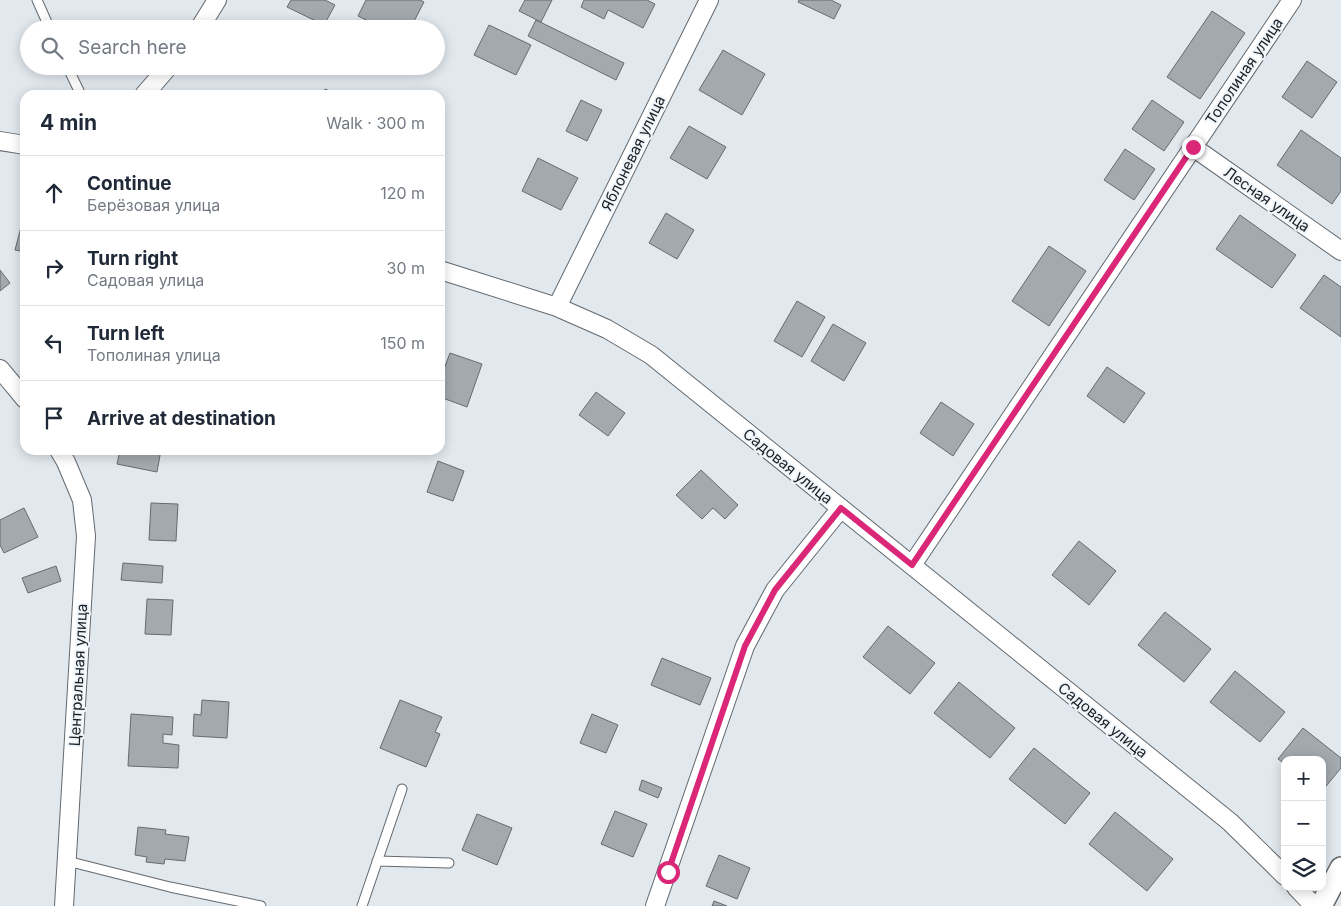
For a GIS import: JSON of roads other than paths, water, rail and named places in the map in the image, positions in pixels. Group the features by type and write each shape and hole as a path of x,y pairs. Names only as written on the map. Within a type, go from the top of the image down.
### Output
{"street":[{"path":"205,20 218,0"},
{"name":"Яблоневая улица","path":"556,307 709,0"},
{"name":"Тополиная улица","path":"912,565 1292,0"},
{"path":"148,90 161,75"},
{"path":"0,141 20,144"},
{"name":"Лесная улица","path":"1193,147 1341,251"},
{"name":"Садовая улица","path":"445,272 556,307 607,329 651,355 1230,822 1281,872"},
{"path":"0,369 20,393"},
{"name":"Центральная улица","path":"62,455 82,500 86,536 64,906"},
{"path":"655,906 745,646 775,590 841,508"},
{"path":"1321,906 1341,868"},
{"path":"1300,891 1314,906"}],"lane":[{"path":"37,0 46,20"},
{"path":"71,75 78,90"},
{"path":"362,906 402,789"},
{"path":"67,861 170,887 261,906"},
{"path":"377,861 449,863"}]}
